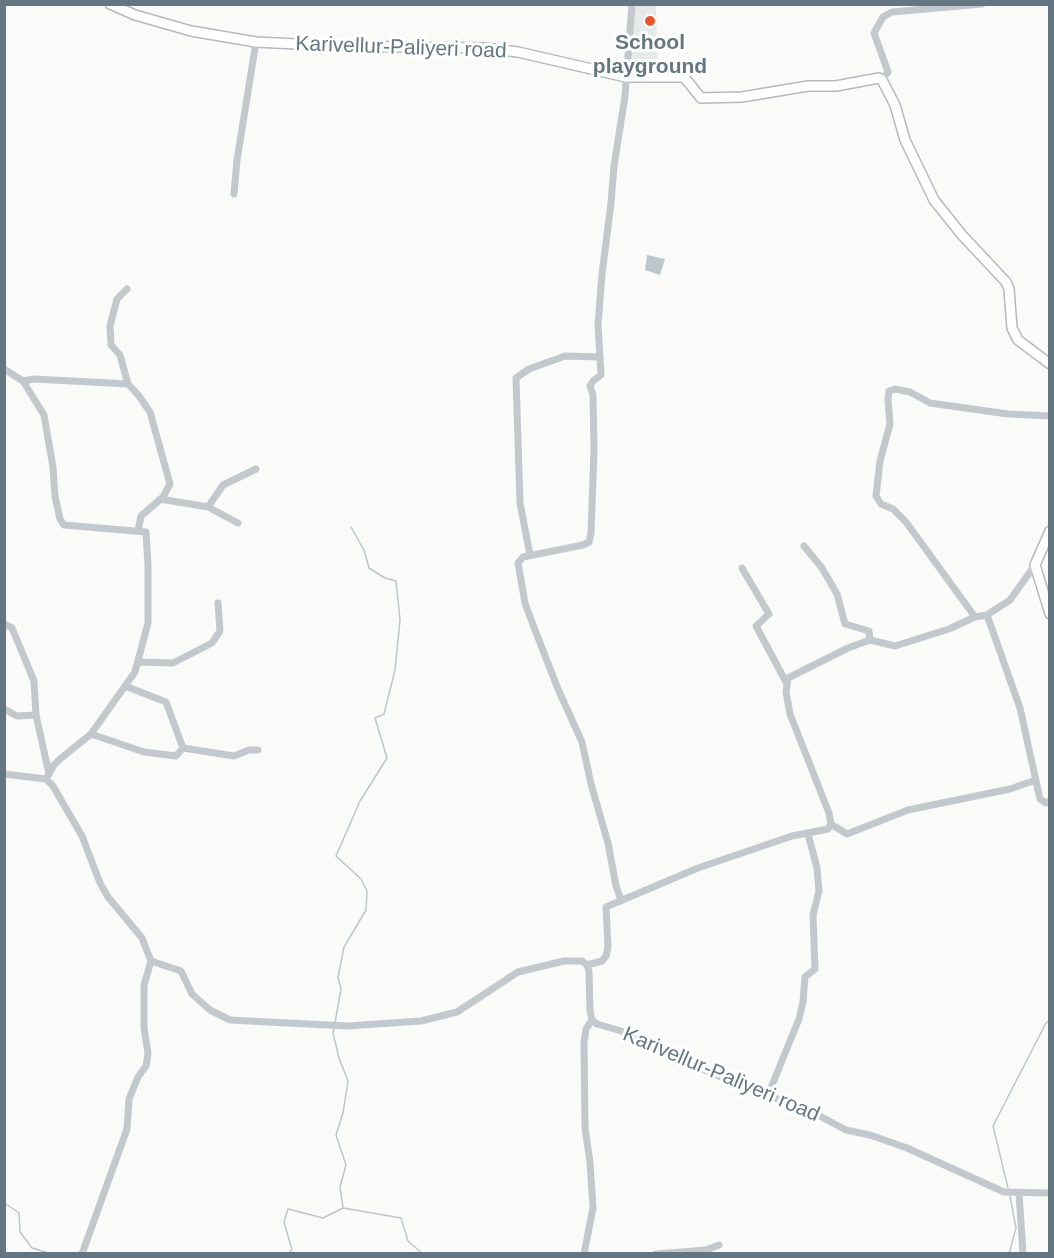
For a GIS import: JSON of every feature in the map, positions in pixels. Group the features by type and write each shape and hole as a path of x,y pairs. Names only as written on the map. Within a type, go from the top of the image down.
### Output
{"main road":[{"name":"Karivellur-Paliyeri road","path":"110,4 135,15 191,31 256,42 337,46 484,48 518,52 626,77 684,77 701,98 742,97 808,86 836,86 867,80 882,80"},
{"path":"882,80 895,105 905,140 934,200 962,236 1006,282 1009,289 1012,328 1018,340 1050,364"},
{"path":"1050,531 1035,565 1050,614"}],"street":[{"path":"621,900 582,742 558,689 525,603 518,563 523,557 589,542 594,450 593,395 590,386 602,375 598,325 602,274 626,77 632,4"},
{"path":"882,80 888,72 874,33 878,23 884,17 892,12 982,4"},
{"path":"234,194 237,160 256,42"},
{"path":"128,289 117,299 110,326 111,345 120,355 128,384 145,404 153,421 170,484 160,500 141,516 138,531"},
{"path":"530,555 520,503 516,378 529,369 566,356 600,357"},
{"path":"4,369 23,381 44,415 60,519 64,525 146,532 148,623 135,672 91,734 60,759 48,776"},
{"path":"23,381 128,384"},
{"path":"975,617 906,522 876,496 880,461 890,424 889,390 909,392 930,403 1008,414 1050,416"},
{"path":"208,507 223,485 256,469"},
{"path":"160,500 208,507 238,524"},
{"path":"804,546 822,568 837,594 844,624 869,631 870,640"},
{"path":"786,682 796,673 870,640 895,646 949,629 975,617 987,615 1010,600 1035,565"},
{"path":"587,965 602,961 606,956 608,947 606,907 698,868 792,836 828,829 831,824 829,813 790,714 786,682 756,626 769,614 742,568"},
{"path":"138,662 173,663 212,643 220,631 218,603"},
{"path":"987,615 1020,708 1040,799 1046,803 1050,801"},
{"path":"4,624 12,628 34,681 36,715 48,776 82,836 100,883 108,897 142,938 151,961 144,985 144,1028 148,1053 146,1066 138,1077 129,1099 127,1129 82,1254"},
{"path":"125,686 166,702 183,748"},
{"path":"4,710 17,716 36,715"},
{"path":"91,734 144,752 176,756 183,748"},
{"path":"183,748 234,756 249,750 258,750"},
{"path":"4,774 48,776"},
{"path":"831,824 847,834 908,810 1010,789 1036,780"},
{"path":"768,1095 799,1019 805,977 815,969 813,923 819,891 817,868 808,834"},
{"path":"151,961 181,971 192,994 210,1010 230,1020 339,1026 403,1023 441,1017 466,1006 518,972 564,961 578,960 587,965 592,1020 586,1029 584,1043 585,1128 591,1162 593,1208 584,1254"},
{"name":"Karivellur-Paliyeri road","path":"592,1020 597,1024 638,1036 700,1068 801,1106 831,1124 907,1148 1004,1192 1050,1193"},
{"path":"1019,1193 1023,1254"},
{"path":"656,1254 706,1250 719,1245"}],"shaded area":[{"path":"635,5 656,5 658,74 629,75 628,65"},
{"path":"647,255 665,259 660,275 645,270"}],"waterway":[{"path":"335,1023 341,989 338,977 344,947 366,910 367,891 361,879 336,856 360,801 387,758 375,718 384,714 395,670 400,620 396,581 385,578 369,568 364,550 351,527"},
{"path":"1008,1188 993,1126 1046,1023 1050,1021"},
{"path":"334,1027 333,1033 339,1058 348,1081 343,1113 336,1135 346,1165 340,1187 343,1208"},
{"path":"1009,1254 1016,1228 1010,1196"},
{"path":"4,1205 6,1204 19,1213 20,1232 32,1248 52,1254"},
{"path":"287,1254 292,1250 284,1222 288,1209 323,1218 343,1208 401,1218 408,1241 423,1254"}],"place":[{"name":"School playground","path":"650,21"}]}
